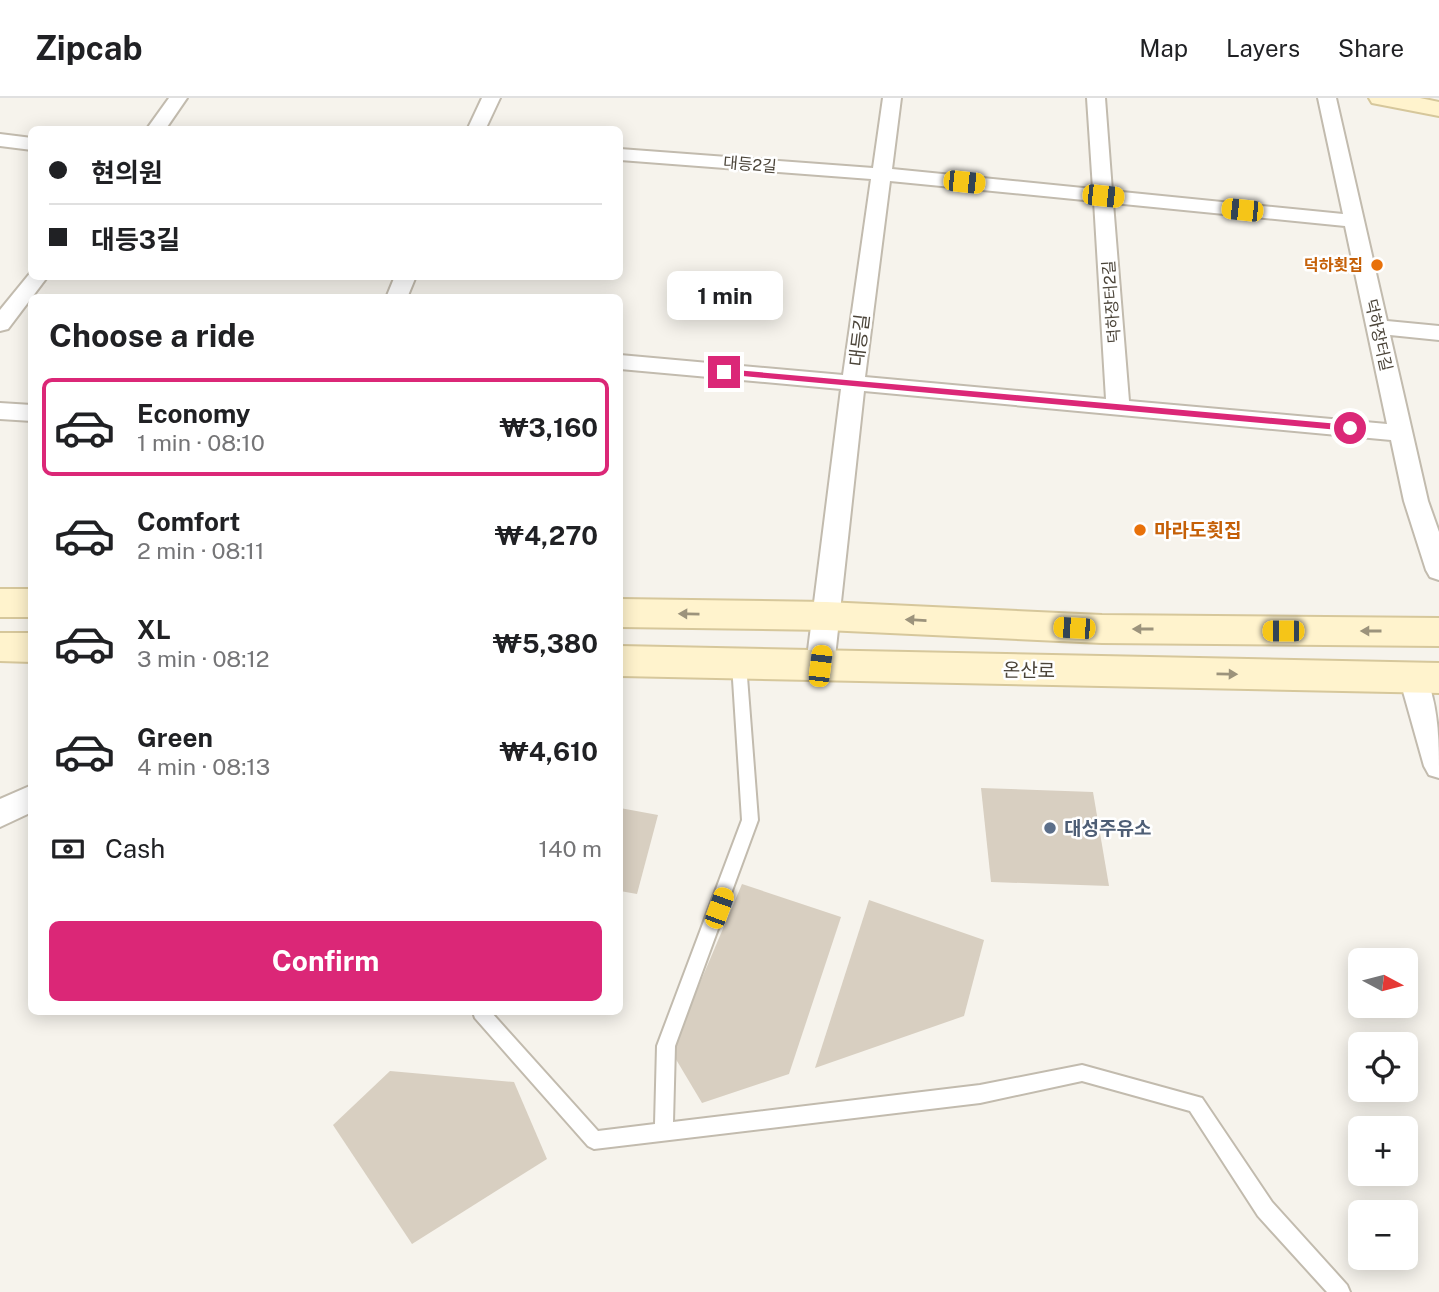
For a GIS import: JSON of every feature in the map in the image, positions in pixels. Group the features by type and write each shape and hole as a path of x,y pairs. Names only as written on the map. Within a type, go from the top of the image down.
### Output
{"main road":[{"path":"1381,98 1439,109"},
{"path":"0,603 28,603"},
{"path":"623,613 826,616 1102,629 1439,632"},
{"path":"0,647 28,648"},
{"name":"온산로","path":"623,661 1426,678"}],"street":[{"path":"158,126 178,98"},
{"path":"478,126 491,98"},
{"name":"대등길","path":"820,666 853,385 892,98"},
{"name":"덕하장터2길","path":"1096,98 1118,408"},
{"name":"덕하장터길","path":"1327,98 1416,502 1439,570"},
{"path":"0,140 28,144"},
{"name":"대등2길","path":"623,154 880,174 1353,221"},
{"path":"0,324 35,280"},
{"path":"1377,327 1439,333"},
{"path":"623,362 1401,433"},
{"path":"0,411 28,413"},
{"path":"1426,678 1439,766"},
{"path":"0,814 28,799"}],"lane":[{"path":"664,1132 666,1046 750,820 739,664"},
{"path":"484,1015 594,1140 980,1094 1082,1073 1196,1104 1265,1209 1340,1292"}],"building":[{"path":"981,788 1093,792 1109,886 991,882"},
{"path":"623,809 658,815 637,894 623,892"},
{"path":"742,884 841,917 789,1074 702,1103 671,1051"},
{"path":"869,900 984,940 964,1016 815,1068"},
{"path":"390,1071 514,1082 547,1159 412,1244 333,1125"}],"place":[{"name":"덕하횟집","path":"1377,265"},
{"name":"마라도횟집","path":"1140,530"},
{"name":"대성주유소","path":"1050,828"}],"route":[{"path":"724,372 1350,428"}]}
